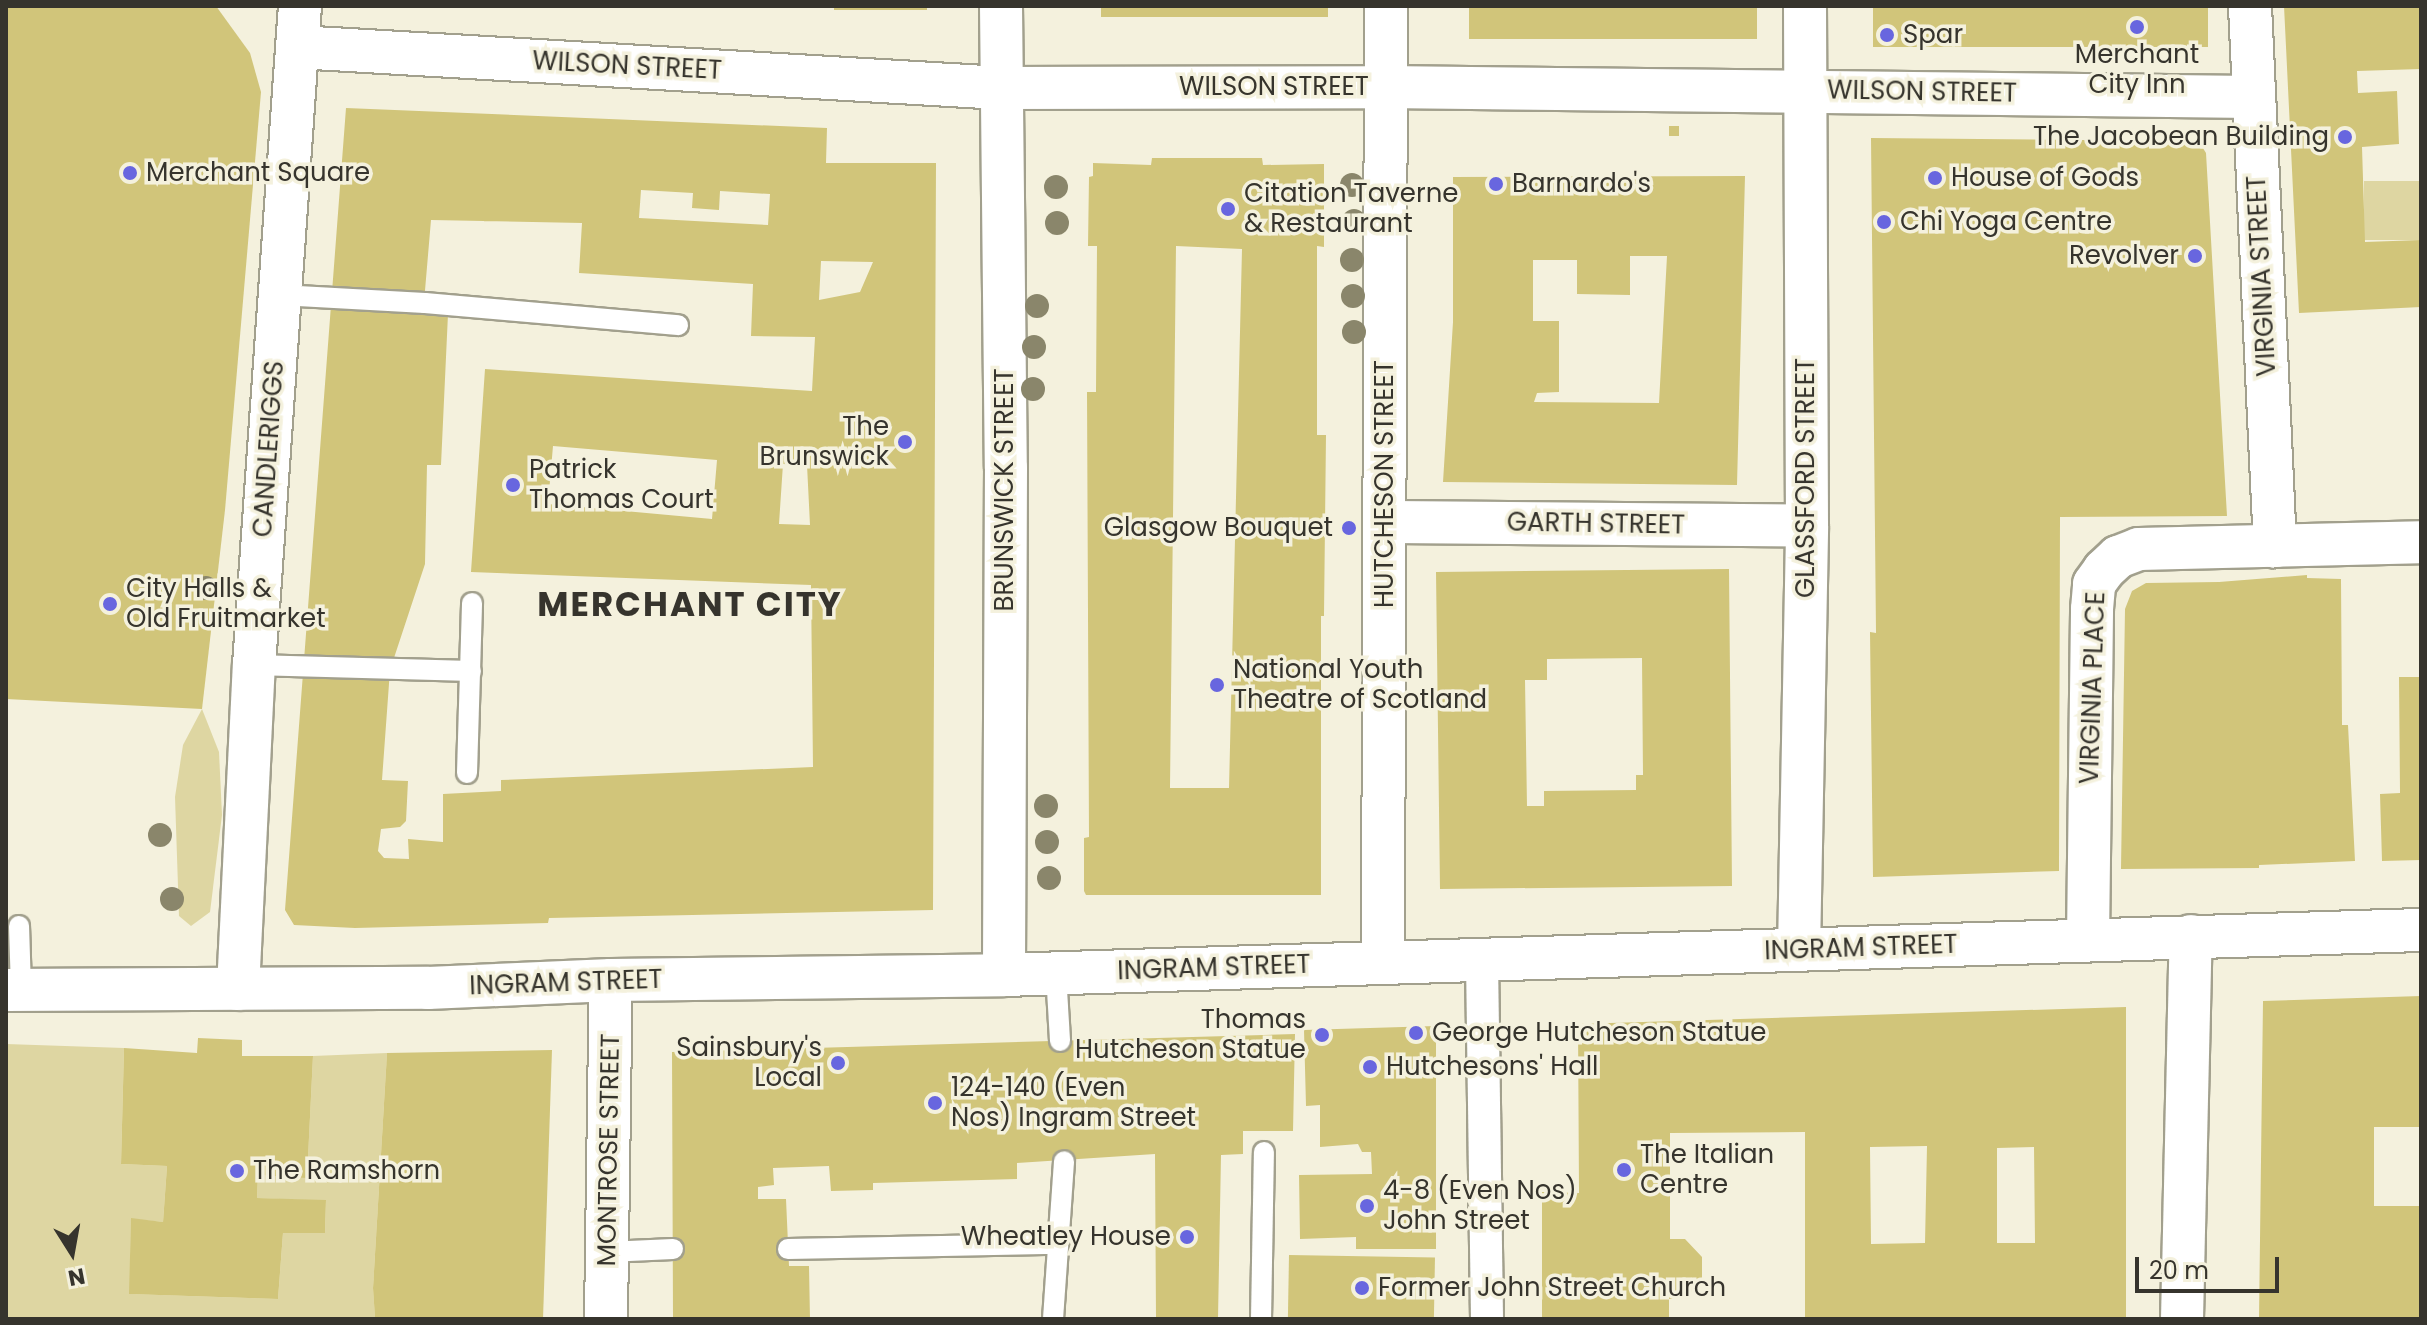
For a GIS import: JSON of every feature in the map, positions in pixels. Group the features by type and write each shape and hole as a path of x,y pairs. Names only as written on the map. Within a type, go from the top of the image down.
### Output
{"street":[{"name":"CANDLERIGGS","path":"238,989 254,665 300,6"},
{"name":"BRUNSWICK STREET","path":"1001,6 1006,468 1004,975"},
{"name":"HUTCHESON STREET","path":"1383,963 1386,6"},
{"name":"GLASSFORD STREET","path":"1799,950 1807,526 1805,6"},
{"name":"VIRGINIA STREET","path":"2250,6 2275,546"},
{"name":"WILSON STREET","path":"297,47 1002,88 1384,87 2253,97"},
{"name":"GARTH STREET","path":"1385,522 1807,526"},
{"name":"VIRGINIA PLACE","path":"2088,940 2094,584 2118,557 2139,549 2421,542"},
{"name":"INGRAM STREET","path":"13,990 428,988 611,980 1004,975 2421,930"},
{"path":"2182,1319 2191,936"},
{"path":"1482,960 1487,1319"},
{"name":"MONTROSE STREET","path":"606,1319 611,980"}],"lane":[{"path":"280,295 678,325"},
{"path":"467,773 472,603"},
{"path":"254,665 471,671"},
{"path":"13,990 19,926"},
{"path":"1056,973 1060,1041"},
{"path":"1261,1319 1264,1152"},
{"path":"1053,1319 1064,1161"},
{"path":"788,1249 1058,1244"},
{"path":"607,1252 673,1249"}],"shaded area":[{"path":"2364,181 2421,181 2421,240 2364,240"},
{"path":"202,709 219,752 222,815 210,912 191,926 179,916 175,797 183,745"},
{"path":"6,1044 124,1048 121,1164 167,1166 163,1222 131,1219 130,1294 278,1299 283,1233 325,1233 326,1201 257,1198 258,1175 307,1177 313,1056 387,1053 373,1288 375,1319 6,1319"}],"building":[{"path":"6,6 216,6 250,53 261,92 225,510 202,709 6,699"},
{"path":"834,6 927,6 927,10 834,10"},
{"path":"1101,6 1328,6 1328,17 1101,17"},
{"path":"1469,6 1757,6 1757,39 1469,39"},
{"path":"1873,6 2208,6 2208,47 1873,47"},
{"path":"2284,6 2421,6 2421,69 2357,71 2358,93 2397,91 2399,144 2362,147 2365,242 2421,240 2421,307 2299,313"},
{"path":"346,108 827,128 826,163 936,163 933,910 549,918 548,923 355,928 294,925 285,910","holes":["641,190 693,193 692,208 719,210 720,191 770,194 768,225 639,218","431,220 582,223 579,273 753,284 751,336 815,337 812,391 485,369 471,572 811,585 813,767 501,780 501,791 443,794 443,842 408,839 409,859 384,858 378,851 381,829 400,827 406,821 408,781 382,780 390,670 425,564 427,465 441,465 448,314 423,314","821,261 873,262 860,292 819,300","553,446 717,460 712,519 548,504","783,464 807,465 810,525 779,524"]},
{"path":"1669,126 1679,126 1679,136 1669,136"},
{"path":"1871,138 2190,141 2201,145 2206,153 2227,516 2060,517 2059,871 1873,877 1870,632 1876,633"},
{"path":"1152,158 1262,158 1263,165 1324,164 1324,247 1317,246 1317,435 1326,435 1324,616 1321,616 1321,895 1086,895 1084,891 1084,838 1089,837 1087,392 1096,392 1097,246 1088,246 1089,177 1093,176 1093,163 1151,165","holes":["1176,246 1242,249 1229,788 1170,788"]},
{"path":"1745,176 1737,485 1443,482 1453,322 1453,177","holes":["1630,256 1667,256 1659,403 1534,402 1537,393 1559,392 1559,321 1533,321 1533,260 1577,260 1577,294 1630,295"]},
{"path":"1729,569 1732,886 1440,889 1436,572","holes":["1642,658 1643,775 1636,775 1636,790 1544,791 1544,806 1527,806 1525,680 1547,680 1547,659"]},
{"path":"2307,575 2307,578 2341,579 2342,725 2348,725 2355,861 2259,865 2259,868 2121,869 2125,609 2132,591 2146,583 2219,582"},
{"path":"2399,677 2421,677 2421,860 2382,861 2380,794 2400,793"},
{"path":"2421,996 2421,1127 2374,1127 2374,1206 2421,1206 2421,1319 2259,1319 2263,1001"},
{"path":"2126,1007 2126,1319 1805,1319 1805,1132 1670,1133 1670,1239 1685,1239 1702,1257 1702,1283 1684,1298 1669,1299 1669,1319 1542,1319 1542,1192 1579,1193 1578,1024","holes":["1927,1146 1925,1243 1871,1244 1870,1147","2034,1147 2035,1243 1997,1243 1997,1148"]},
{"path":"1436,1026 1436,1249 1356,1249 1356,1237 1300,1239 1299,1175 1372,1174 1371,1152 1362,1152 1358,1144 1320,1147 1320,1105 1306,1106 1304,1030"},
{"path":"1295,1034 1293,1131 1243,1131 1243,1154 1221,1155 1218,1319 1156,1319 1155,1154 1017,1163 1017,1179 873,1183 873,1190 831,1191 829,1166 773,1168 774,1185 758,1187 758,1199 786,1199 789,1266 809,1266 810,1319 673,1319 672,1052"},
{"name":"The Ramshorn","path":"198,1038 242,1040 242,1056 313,1056 307,1178 258,1175 257,1198 326,1200 325,1233 283,1233 278,1299 129,1294 131,1218 163,1222 167,1166 121,1164 124,1048 197,1053"},
{"path":"552,1050 543,1319 375,1319 373,1288 387,1053"},
{"name":"Former John Street Church","path":"1289,1255 1435,1258 1434,1319 1288,1319"}],"place":[{"name":"Merchant City Inn","path":"2137,27"},
{"name":"Spar","path":"1887,35"},
{"name":"The Jacobean Building","path":"2345,137"},
{"name":"Merchant Square","path":"130,173"},
{"name":"House of Gods","path":"1935,178"},
{"name":"Barnardo's","path":"1496,184"},
{"name":"Citation Taverne & Restaurant","path":"1228,209"},
{"name":"Chi Yoga Centre","path":"1884,222"},
{"name":"Revolver","path":"2195,256"},
{"name":"The Brunswick","path":"905,442"},
{"name":"Patrick Thomas Court","path":"513,485"},
{"name":"Glasgow Bouquet","path":"1349,528"},
{"name":"City Halls & Old Fruitmarket","path":"110,604"},
{"name":"National Youth Theatre of Scotland","path":"1217,685"},
{"name":"George Hutcheson Statue","path":"1416,1033"},
{"name":"Thomas Hutcheson Statue","path":"1322,1035"},
{"name":"Sainsbury's Local","path":"838,1063"},
{"name":"Hutchesons' Hall","path":"1370,1067"},
{"name":"124-140 (Even Nos) Ingram Street","path":"935,1103"},
{"name":"The Italian Centre","path":"1624,1170"},
{"name":"The Ramshorn","path":"237,1171"},
{"name":"4-8 (Even Nos) John Street","path":"1367,1206"},
{"name":"Wheatley House","path":"1187,1237"},
{"name":"Former John Street Church","path":"1362,1288"}],"district":[{"name":"MERCHANT CITY","path":"690,605"}]}
